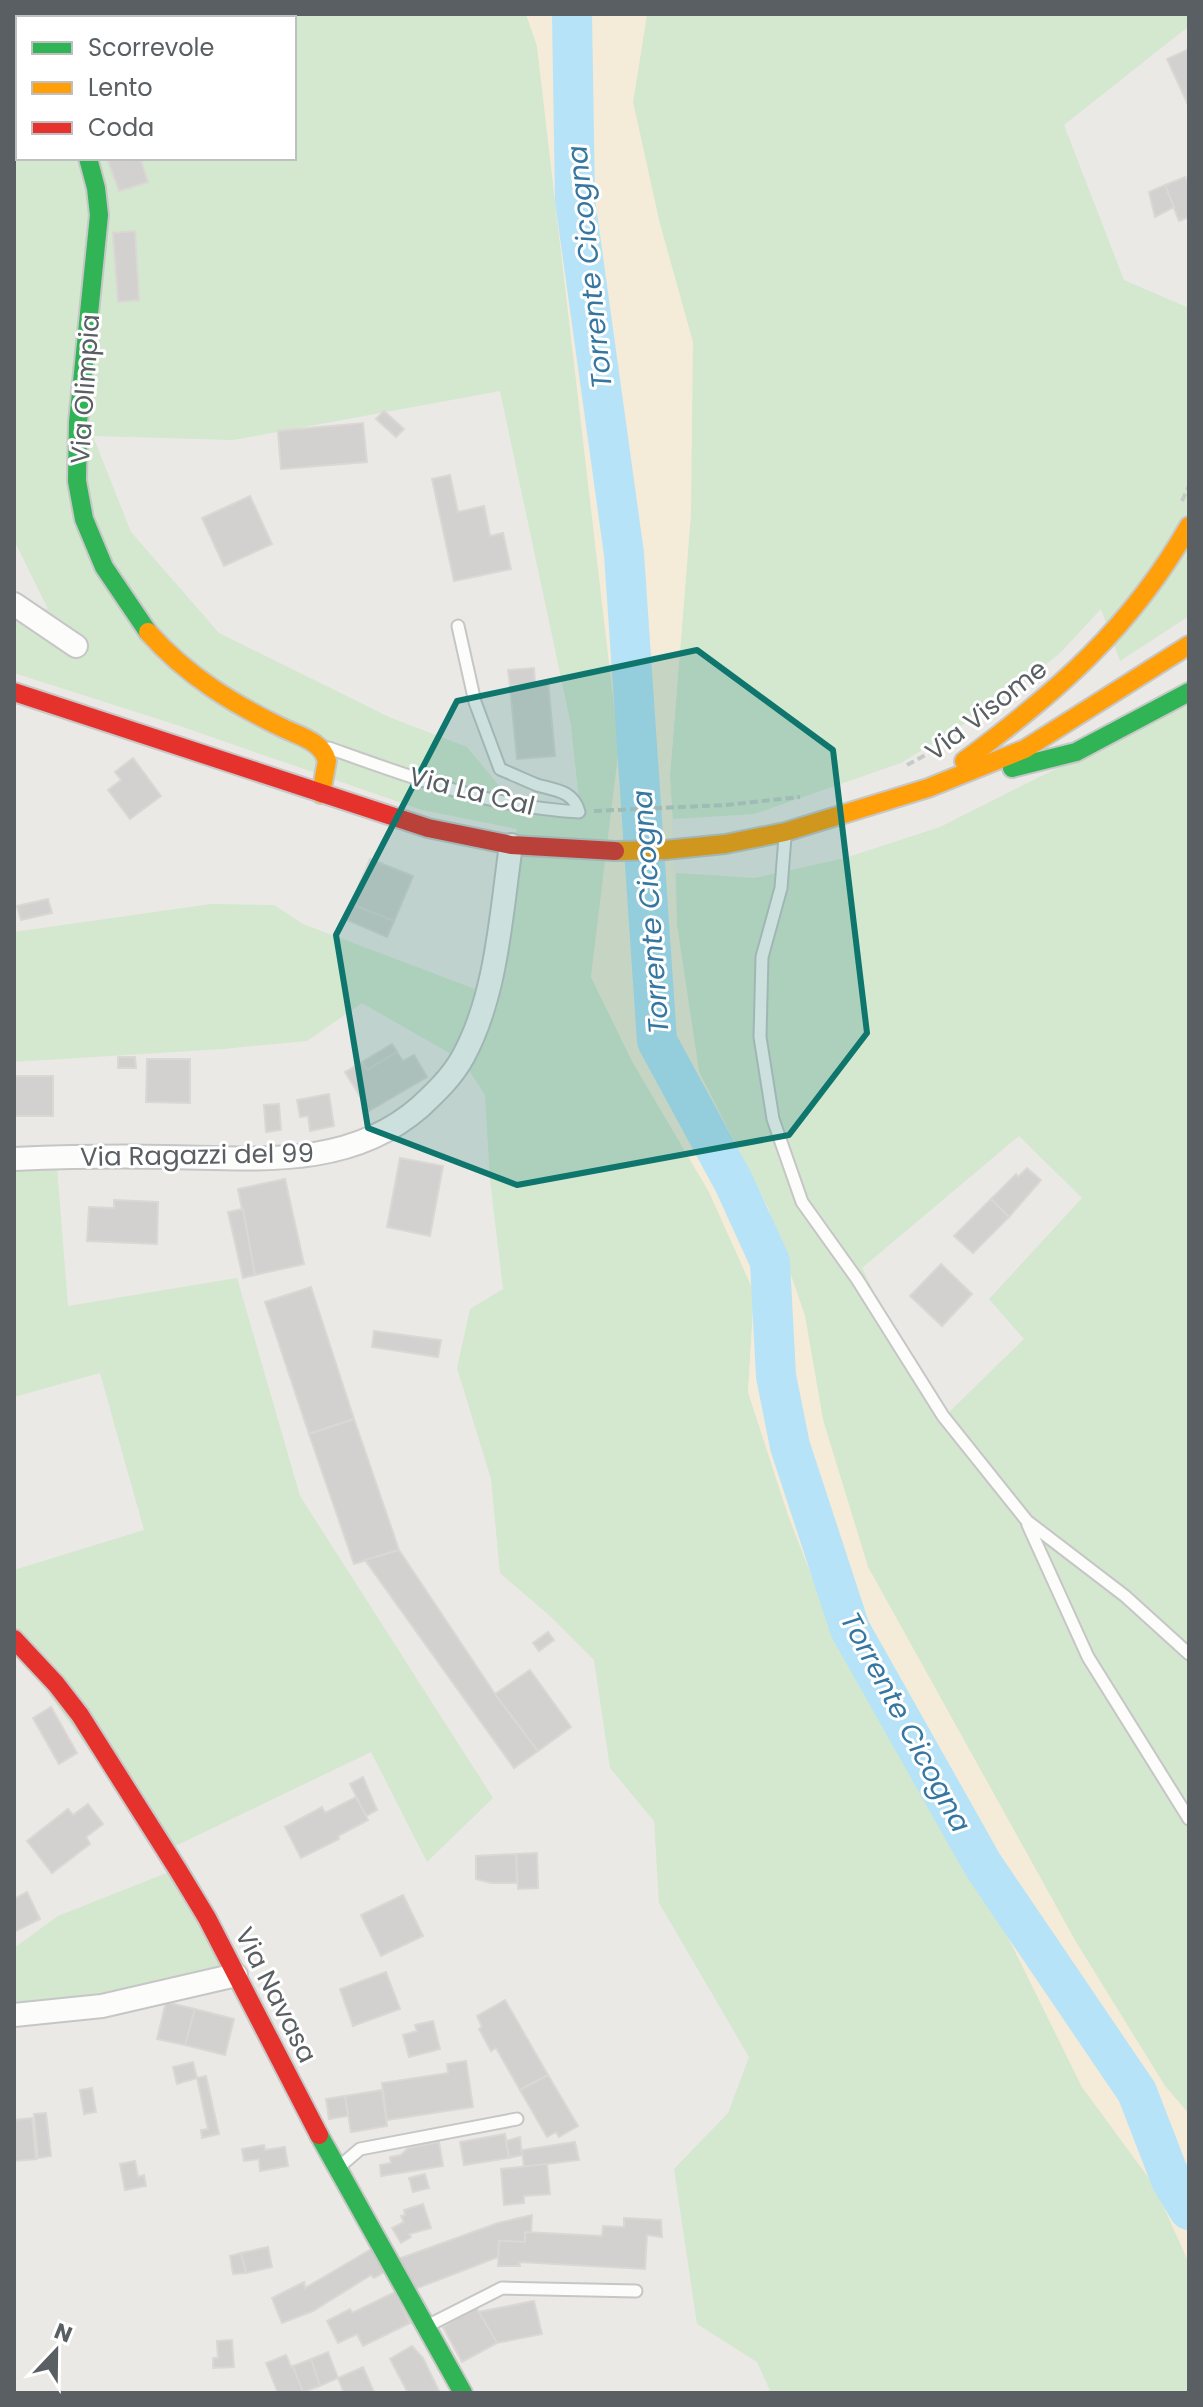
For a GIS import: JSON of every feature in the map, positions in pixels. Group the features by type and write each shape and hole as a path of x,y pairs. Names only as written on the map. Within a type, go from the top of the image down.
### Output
{"street":[{"name":"Via Olimpia","path":"89,160 99,215 78,422 79,494 88,529 103,564 126,601 163,649 186,670 228,699 317,744"},
{"name":"Via Visome","path":"928,788 1077,672 1151,590 1189,526"},
{"path":"14,604 76,646"},
{"path":"14,692 428,828 511,845 587,851 665,850 725,844 785,832 928,788 1025,749 1189,645"},
{"name":"Via Visome","path":"928,788 1076,752 1189,692"},
{"path":"317,744 325,751 329,764 321,794"},
{"name":"Via Ragazzi del 99","path":"14,1159 294,1158 345,1149 411,1115 453,1074 473,1035 490,977 511,845"},
{"name":"Via Navasa","path":"14,1639 80,1715 178,1870 337,2169 463,2393"},
{"path":"14,2015 102,2006 236,1975"}],"lane":[{"name":"Via La Cal","path":"317,744 481,799 543,810 579,812 577,803 565,792 535,784 500,769 475,702 458,626"},
{"path":"785,832 781,888 762,957 760,1037 773,1119 802,1202 857,1279 943,1416 1027,1521 1125,1596 1189,1654"},
{"path":"1027,1521 1088,1657 1189,1819"},
{"path":"337,2169 360,2149 517,2119"},
{"path":"426,2327 502,2288 636,2291"}],"path":[{"path":"906,765 946,744"},
{"path":"600,811 726,805 801,797"}],"highlighted area":[{"path":"697,650 833,750 867,1033 789,1135 517,1185 368,1128 336,935 457,701"}],"green space":[{"path":"14,14 526,14 537,46 619,748 591,977 632,1061 709,1192 754,1292 748,1392 788,1515 839,1646 1003,1927 1082,2087 1154,2185 1189,2263 1189,2393 771,2393 757,2362 697,2324 674,2169 728,2113 749,2057 659,1903 654,1821 610,1768 594,1660 500,1573 491,1479 457,1368 470,1309 503,1289 490,1180 485,1095 463,1061 362,1003 307,1041 14,1062 14,932 211,904 274,905 303,924 480,991 517,829 422,810 180,726 14,673 14,602 48,609 14,540","holes":["500,391 571,725 581,819 519,810 467,747 389,717 219,633 131,532 93,436 233,440"]},
{"path":"647,14 1189,14 1189,26 1064,125 1124,280 1189,308 1189,616 1120,661 1101,609 1060,653 998,703 901,763 754,814 673,819 670,776 691,513 659,220 633,102"},
{"path":"1189,702 1189,2114 1165,2086 1076,1942 868,1567 823,1420 805,1316 768,1208 699,1072 677,925 676,873 755,878 845,858 940,827","holes":["1019,1136 1082,1198 989,1299 1024,1339 939,1422 862,1268"]},
{"path":"56,1155 68,1306 237,1278 300,1496 493,1798 427,1862 371,1752 163,1852 14,1646 14,1570 144,1530 100,1373 14,1397 14,1157"},
{"path":"174,1870 233,1980 14,2017 14,1948 58,1916"}],"sand":[{"path":"526,14 647,14 633,102 659,220 693,342 691,513 670,776 677,925 699,1072 768,1208 805,1316 823,1420 868,1567 1076,1942 1165,2086 1189,2114 1189,2263 1154,2185 1082,2087 1003,1927 839,1646 788,1515 748,1392 754,1292 709,1192 632,1061 591,977 619,748 537,46"}],"building":[{"path":"1189,49 1189,107 1167,59"},
{"path":"108,160 141,160 148,182 119,191"},
{"path":"1185,177 1189,184 1189,217 1179,221 1165,185"},
{"path":"1165,185 1174,207 1155,217 1149,192"},
{"path":"135,231 139,300 118,302 113,233"},
{"path":"384,411 404,429 396,437 376,419"},
{"path":"363,423 367,462 281,469 278,431"},
{"path":"450,475 458,512 484,506 490,536 503,533 511,569 454,581 432,479"},
{"path":"250,496 272,544 224,566 202,518"},
{"path":"534,668 535,684 510,686 508,670"},
{"path":"548,682 555,756 517,759 510,686"},
{"path":"133,758 161,796 130,819 108,790 121,780 115,772"},
{"path":"370,859 413,876 394,921 351,904"},
{"path":"48,899 52,913 21,920 17,906"},
{"path":"351,904 394,921 387,937 345,919"},
{"path":"392,1044 397,1052 367,1070 362,1062"},
{"path":"397,1052 403,1061 414,1055 427,1077 369,1111 345,1072 362,1062 367,1070"},
{"path":"118,1057 135,1057 136,1068 118,1068"},
{"path":"147,1059 190,1059 190,1103 146,1102"},
{"path":"14,1076 53,1076 53,1116 14,1116"},
{"path":"329,1094 334,1126 310,1131 308,1116 300,1117 297,1100"},
{"path":"279,1104 281,1130 266,1132 264,1105"},
{"path":"400,1158 443,1166 430,1236 387,1227"},
{"path":"1027,1168 1041,1180 1009,1217 991,1199 1016,1174 1018,1177"},
{"path":"285,1179 304,1264 255,1275 238,1189"},
{"path":"991,1199 1009,1217 973,1253 954,1236"},
{"path":"114,1200 158,1202 157,1244 87,1241 89,1207 114,1208"},
{"path":"243,1209 255,1275 243,1278 228,1212"},
{"path":"941,1264 972,1294 942,1326 910,1296"},
{"path":"311,1287 354,1419 309,1434 265,1302"},
{"path":"374,1331 441,1340 438,1357 372,1347"},
{"path":"354,1419 399,1550 354,1564 309,1434"},
{"path":"399,1550 495,1694 538,1751 514,1768 365,1560"},
{"path":"548,1632 554,1640 539,1651 533,1643"},
{"path":"530,1670 571,1727 538,1751 495,1694"},
{"path":"51,1707 77,1753 59,1764 33,1718"},
{"path":"363,1777 377,1810 366,1816 350,1784"},
{"path":"356,1797 368,1820 301,1858 285,1827 322,1807 325,1813"},
{"path":"88,1804 103,1824 86,1837 90,1844 52,1873 27,1841 68,1809 73,1815"},
{"path":"537,1853 538,1888 518,1889 516,1854"},
{"path":"516,1854 517,1883 491,1883 476,1879 476,1856"},
{"path":"27,1892 40,1919 14,1932 14,1899"},
{"path":"403,1895 423,1936 381,1956 361,1915"},
{"path":"386,1972 400,2009 353,2026 340,1989"},
{"path":"505,2000 548,2075 520,2090 496,2048 491,2051 479,2029 482,2027 477,2016"},
{"path":"166,2002 195,2009 185,2045 157,2039"},
{"path":"195,2009 234,2019 225,2055 185,2045"},
{"path":"433,2021 440,2049 409,2057 403,2035 417,2031 415,2025"},
{"path":"466,2061 473,2107 387,2120 382,2083 448,2073 447,2064"},
{"path":"193,2062 197,2078 177,2084 173,2067"},
{"path":"548,2075 578,2126 559,2137 556,2132 547,2137 520,2090"},
{"path":"206,2076 219,2134 202,2138 201,2130 208,2129 197,2078"},
{"path":"92,2088 96,2112 84,2114 80,2090"},
{"path":"382,2090 387,2126 351,2132 345,2096"},
{"path":"345,2096 348,2116 329,2119 326,2099"},
{"path":"46,2113 51,2156 38,2158 34,2114"},
{"path":"32,2118 36,2159 14,2161 14,2120"},
{"path":"505,2134 509,2158 464,2165 460,2142"},
{"path":"520,2137 522,2155 509,2158 506,2141"},
{"path":"439,2142 443,2166 381,2176 380,2165 391,2163 390,2157 401,2155 408,2148"},
{"path":"575,2142 579,2160 524,2167 522,2150"},
{"path":"264,2145 265,2150 285,2147 288,2166 260,2171 259,2159 244,2161 242,2149"},
{"path":"135,2161 138,2177 144,2175 146,2186 125,2190 120,2164"},
{"path":"547,2164 550,2194 524,2196 524,2203 504,2205 501,2169"},
{"path":"425,2174 429,2188 413,2192 409,2178"},
{"path":"423,2204 431,2228 409,2234 411,2237 401,2243 392,2228 404,2222 401,2216 405,2215 404,2210"},
{"path":"532,2215 531,2234 525,2232 525,2242 499,2241 498,2257 415,2289 398,2259 498,2223"},
{"path":"624,2218 661,2220 662,2237 647,2235 645,2269 519,2262 520,2266 498,2266 499,2241 525,2242 525,2232 602,2236 603,2226 624,2227"},
{"path":"268,2247 272,2267 246,2273 241,2253"},
{"path":"373,2248 388,2270 374,2278 371,2275 313,2311 282,2323 272,2298 304,2282 305,2288"},
{"path":"241,2253 246,2273 233,2274 230,2256"},
{"path":"395,2292 410,2323 363,2346 357,2334 338,2343 327,2321 350,2309 352,2313"},
{"path":"534,2301 542,2334 497,2343 478,2312"},
{"path":"476,2307 497,2343 462,2362 443,2327"},
{"path":"232,2340 234,2367 213,2368 213,2358 218,2358 217,2341"},
{"path":"412,2346 423,2358 440,2393 408,2393 390,2359"},
{"path":"328,2352 338,2378 320,2386 311,2359"},
{"path":"286,2355 303,2392 278,2393 266,2363"},
{"path":"311,2359 320,2386 303,2392 293,2366"},
{"path":"363,2367 374,2392 344,2393 338,2378"}],"waterway":[{"name":"Torrente Cicogna","path":"572,14 575,200 624,554 657,1041 734,1183 770,1262 776,1376 790,1446 850,1629 983,1865 1137,2092 1171,2180 1189,2210"}],"traffic: fast":[{"path":"89,160 99,215 78,422 77,481 84,519 104,567 148,632"},
{"path":"1012,768 1076,752 1189,692"},
{"path":"319,2135 463,2393"}],"traffic: slow":[{"path":"964,761 1030,710 1090,656 1142,596 1189,526"},
{"path":"148,632 212,688 321,749 327,761 321,794"},
{"path":"615,851 725,844 785,832 928,788 1025,749 1189,645"}],"traffic: jam":[{"path":"14,692 428,828 511,845 615,851"},
{"path":"14,1639 80,1715 178,1870 207,1918 319,2135"}]}
